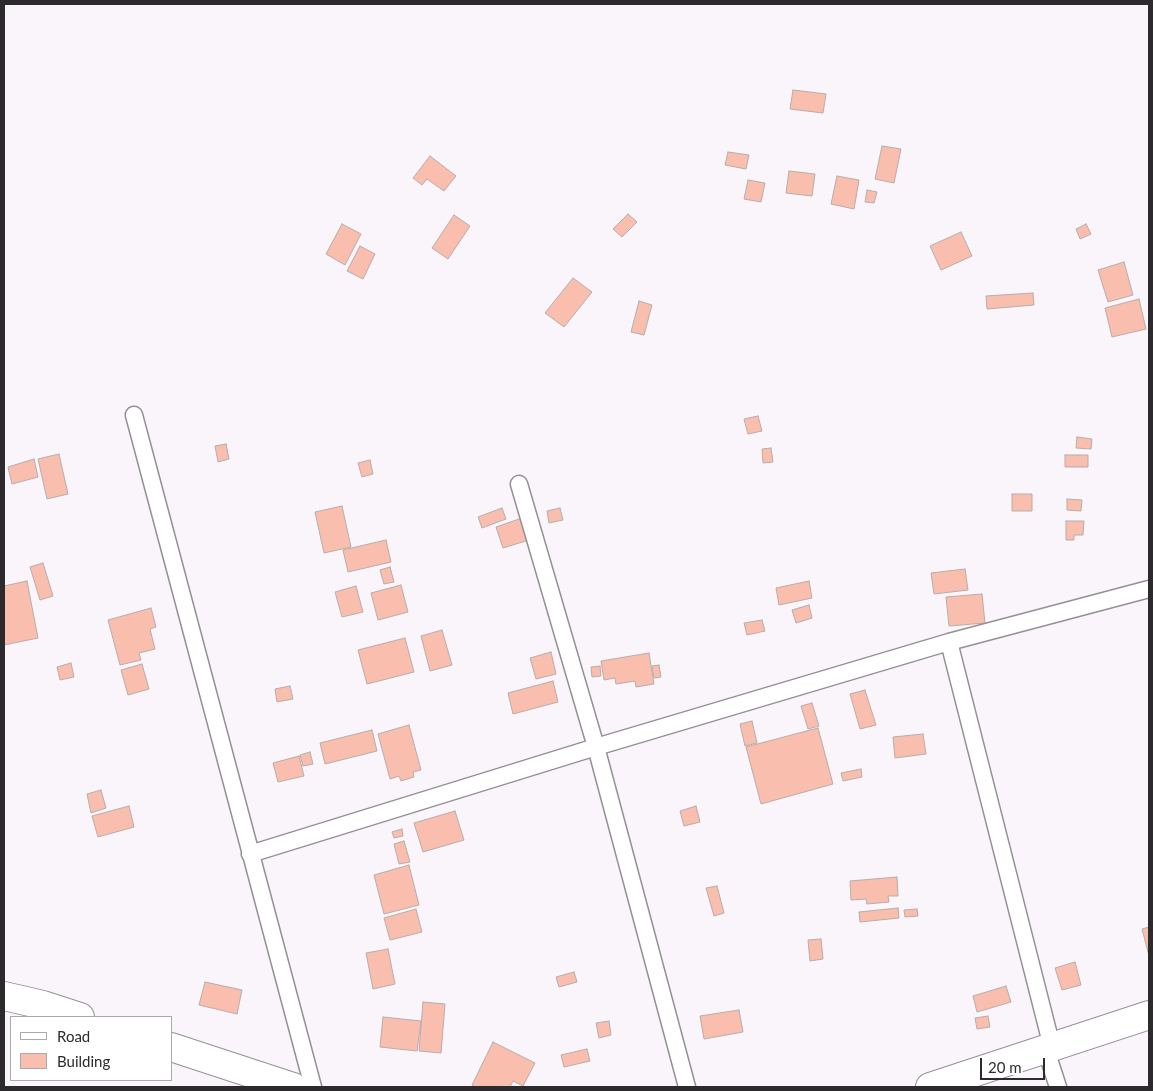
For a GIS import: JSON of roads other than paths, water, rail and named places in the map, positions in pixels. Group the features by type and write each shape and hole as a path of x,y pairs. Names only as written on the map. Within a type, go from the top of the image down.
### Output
{"highway":[{"path":"4,996 43,1005 77,1016"},
{"path":"930,1087 1149,1015"},
{"path":"172,1048 293,1087"}],"street":[{"path":"134,415 313,1087"},
{"path":"519,484 596,747 687,1087"},
{"path":"250,854 596,747 949,642 1149,589"},
{"path":"949,642 1058,1087"}]}
